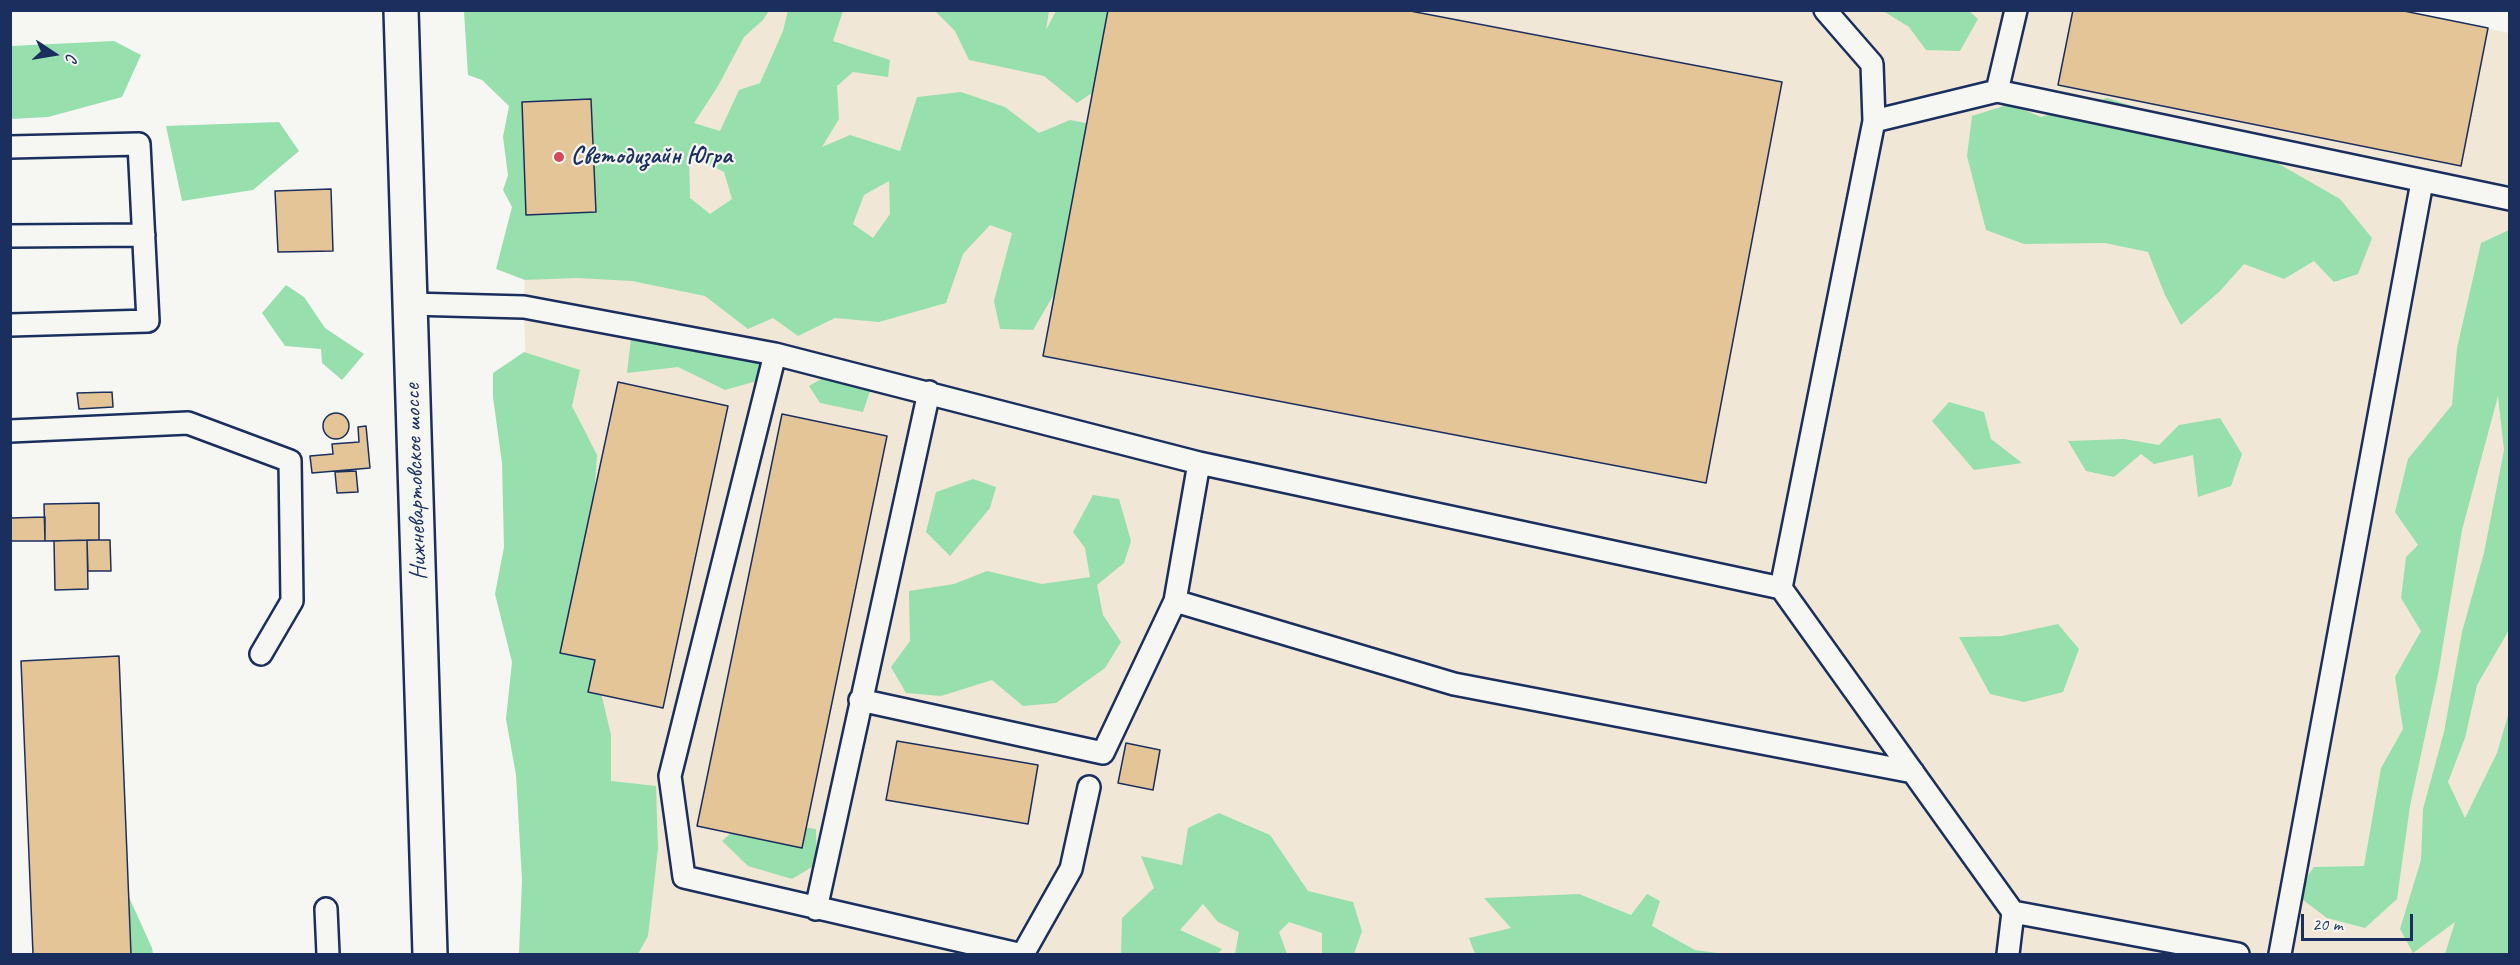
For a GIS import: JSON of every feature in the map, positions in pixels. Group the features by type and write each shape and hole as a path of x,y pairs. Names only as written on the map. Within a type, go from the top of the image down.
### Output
{"street":[{"name":"Нижневартовское шоссе","path":"401,10 430,954"}],"lane":[{"path":"1782,588 1874,120 1872,64 1825,10"},
{"path":"1997,91 2016,10"},
{"path":"1874,120 1997,91 2510,199"},
{"path":"10,147 139,144 148,321 10,325"},
{"path":"2280,954 2422,182"},
{"path":"10,236 144,235"},
{"path":"410,303 524,307 774,354 1199,464 1782,588 2013,912 2008,954"},
{"path":"774,354 670,776 684,877 1021,954 1071,869 1089,787"},
{"path":"816,909 928,392"},
{"path":"10,431 188,423 290,461 292,601 261,654"},
{"path":"860,700 1103,753 1175,601 1199,464"},
{"path":"1175,601 1454,684 1913,772"},
{"path":"326,909 328,954"},
{"path":"2013,912 2238,954"}],"shaded area":[{"path":"2399,10 2509,33 2509,954 543,954 524,307 526,215 596,212 518,11"}],"green space":[{"path":"788,10 843,11 833,41 890,60 888,77 853,72 837,86 839,119 822,147 850,135 900,151 917,97 961,92 1005,107 1039,133 1070,120 1102,126 1060,284 1033,330 1000,329 994,301 1012,233 990,225 963,254 946,303 879,322 835,318 798,336 773,318 748,329 705,296 632,281 577,278 525,280 496,269 512,207 503,190 508,175 503,137 509,106 482,80 468,75 464,11 769,11 763,20 744,37 718,86 694,123 720,131 739,90 760,83 783,31","holes":["591,99 596,212 526,215 522,102","689,154 724,172 732,199 710,214 690,198","889,181 890,214 873,238 853,224 864,195"]},
{"path":"935,11 1049,11 1046,30 1056,11 1115,11 1098,89 1077,103 1044,76 969,60 955,31"},
{"path":"1883,11 1969,11 1978,19 1960,51 1926,50 1909,27"},
{"path":"114,41 141,55 122,97 48,117 11,119 11,46"},
{"path":"2107,98 2230,136 2340,199 2372,238 2358,274 2334,282 2314,261 2284,279 2244,264 2220,291 2181,325 2165,295 2148,252 2105,243 2024,244 1986,230 1967,156 1972,116 2010,104 2041,117"},
{"path":"279,122 299,151 253,190 182,201 166,126"},
{"path":"2509,230 2509,630 2477,685 2465,738 2448,782 2465,818 2497,753 2509,712 2509,954 2445,954 2455,922 2413,953 2400,929 2421,860 2423,809 2444,732 2462,632 2484,553 2504,450 2498,396 2462,530 2438,675 2410,806 2397,899 2365,928 2327,918 2295,894 2314,867 2364,866 2381,768 2403,729 2395,677 2421,631 2401,598 2406,557 2418,545 2395,512 2408,459 2452,405 2457,348 2481,243"},
{"path":"286,285 304,297 325,328 364,354 342,380 322,363 321,349 285,346 262,313"},
{"path":"667,327 738,341 771,377 725,390 678,367 627,373 631,338"},
{"path":"524,352 580,370 572,406 597,455 593,513 608,644 599,684 611,735 611,781 656,786 658,849 648,936 638,954 519,954 522,880 516,775 506,719 512,662 495,594 504,547 502,463 493,397 493,373"},
{"path":"843,366 873,382 863,412 820,403 809,386"},
{"path":"1949,402 1984,412 1991,439 2022,463 1974,470 1932,421"},
{"path":"2220,418 2242,454 2231,486 2198,497 2193,455 2154,464 2141,454 2114,477 2086,471 2068,441 2124,439 2159,445 2179,425"},
{"path":"973,479 996,487 990,508 950,556 926,532 936,492"},
{"path":"1093,495 1119,499 1131,541 1124,563 1097,585 1103,615 1121,642 1105,668 1056,703 1023,706 992,680 941,696 906,693 891,667 910,641 909,591 954,584 987,571 1042,584 1090,577 1085,548 1073,532"},
{"path":"2058,624 2079,649 2063,692 2024,702 1990,694 1959,637 2002,636"},
{"path":"1219,813 1270,835 1308,891 1353,902 1362,931 1354,954 1322,954 1322,933 1289,922 1279,932 1287,954 1235,954 1239,932 1218,922 1203,904 1180,930 1222,949 1217,954 1121,954 1122,918 1154,888 1141,856 1182,865 1188,828"},
{"path":"749,817 816,829 817,864 792,879 748,866 722,841"},
{"path":"1579,894 1631,915 1647,894 1660,901 1652,926 1695,950 1724,954 1475,954 1469,938 1511,928 1484,898"},
{"path":"128,895 152,948 153,954 131,954"}],"building":[{"path":"1108,10 1405,10 1782,82 1706,483 1043,356"},
{"path":"2073,10 2399,10 2488,28 2461,166 2058,85"},
{"name":"Светодизайн Югра","path":"591,99 596,212 526,215 522,102"},
{"path":"331,189 333,251 278,252 275,191"},
{"path":"618,382 728,406 663,708 588,692 595,660 560,653"},
{"path":"112,392 113,407 79,409 77,393"},
{"path":"336,413 345,417 349,426 345,435 336,439 327,435 323,426 327,417"},
{"path":"782,414 887,436 802,848 697,826"},
{"path":"366,426 370,468 312,473 310,456 333,454 332,444 359,442 358,427"},
{"path":"356,471 358,492 337,493 335,472"},
{"path":"99,503 99,540 45,541 44,504"},
{"path":"45,517 45,541 10,541 10,518"},
{"path":"87,540 110,540 111,571 88,571"},
{"path":"87,540 88,589 55,590 54,541"},
{"path":"119,656 131,954 33,954 21,661"},
{"path":"897,741 1038,765 1028,824 886,800"},
{"path":"1126,743 1160,750 1153,790 1118,783"}],"place":[{"name":"Светодизайн Югра","path":"559,157"}]}
